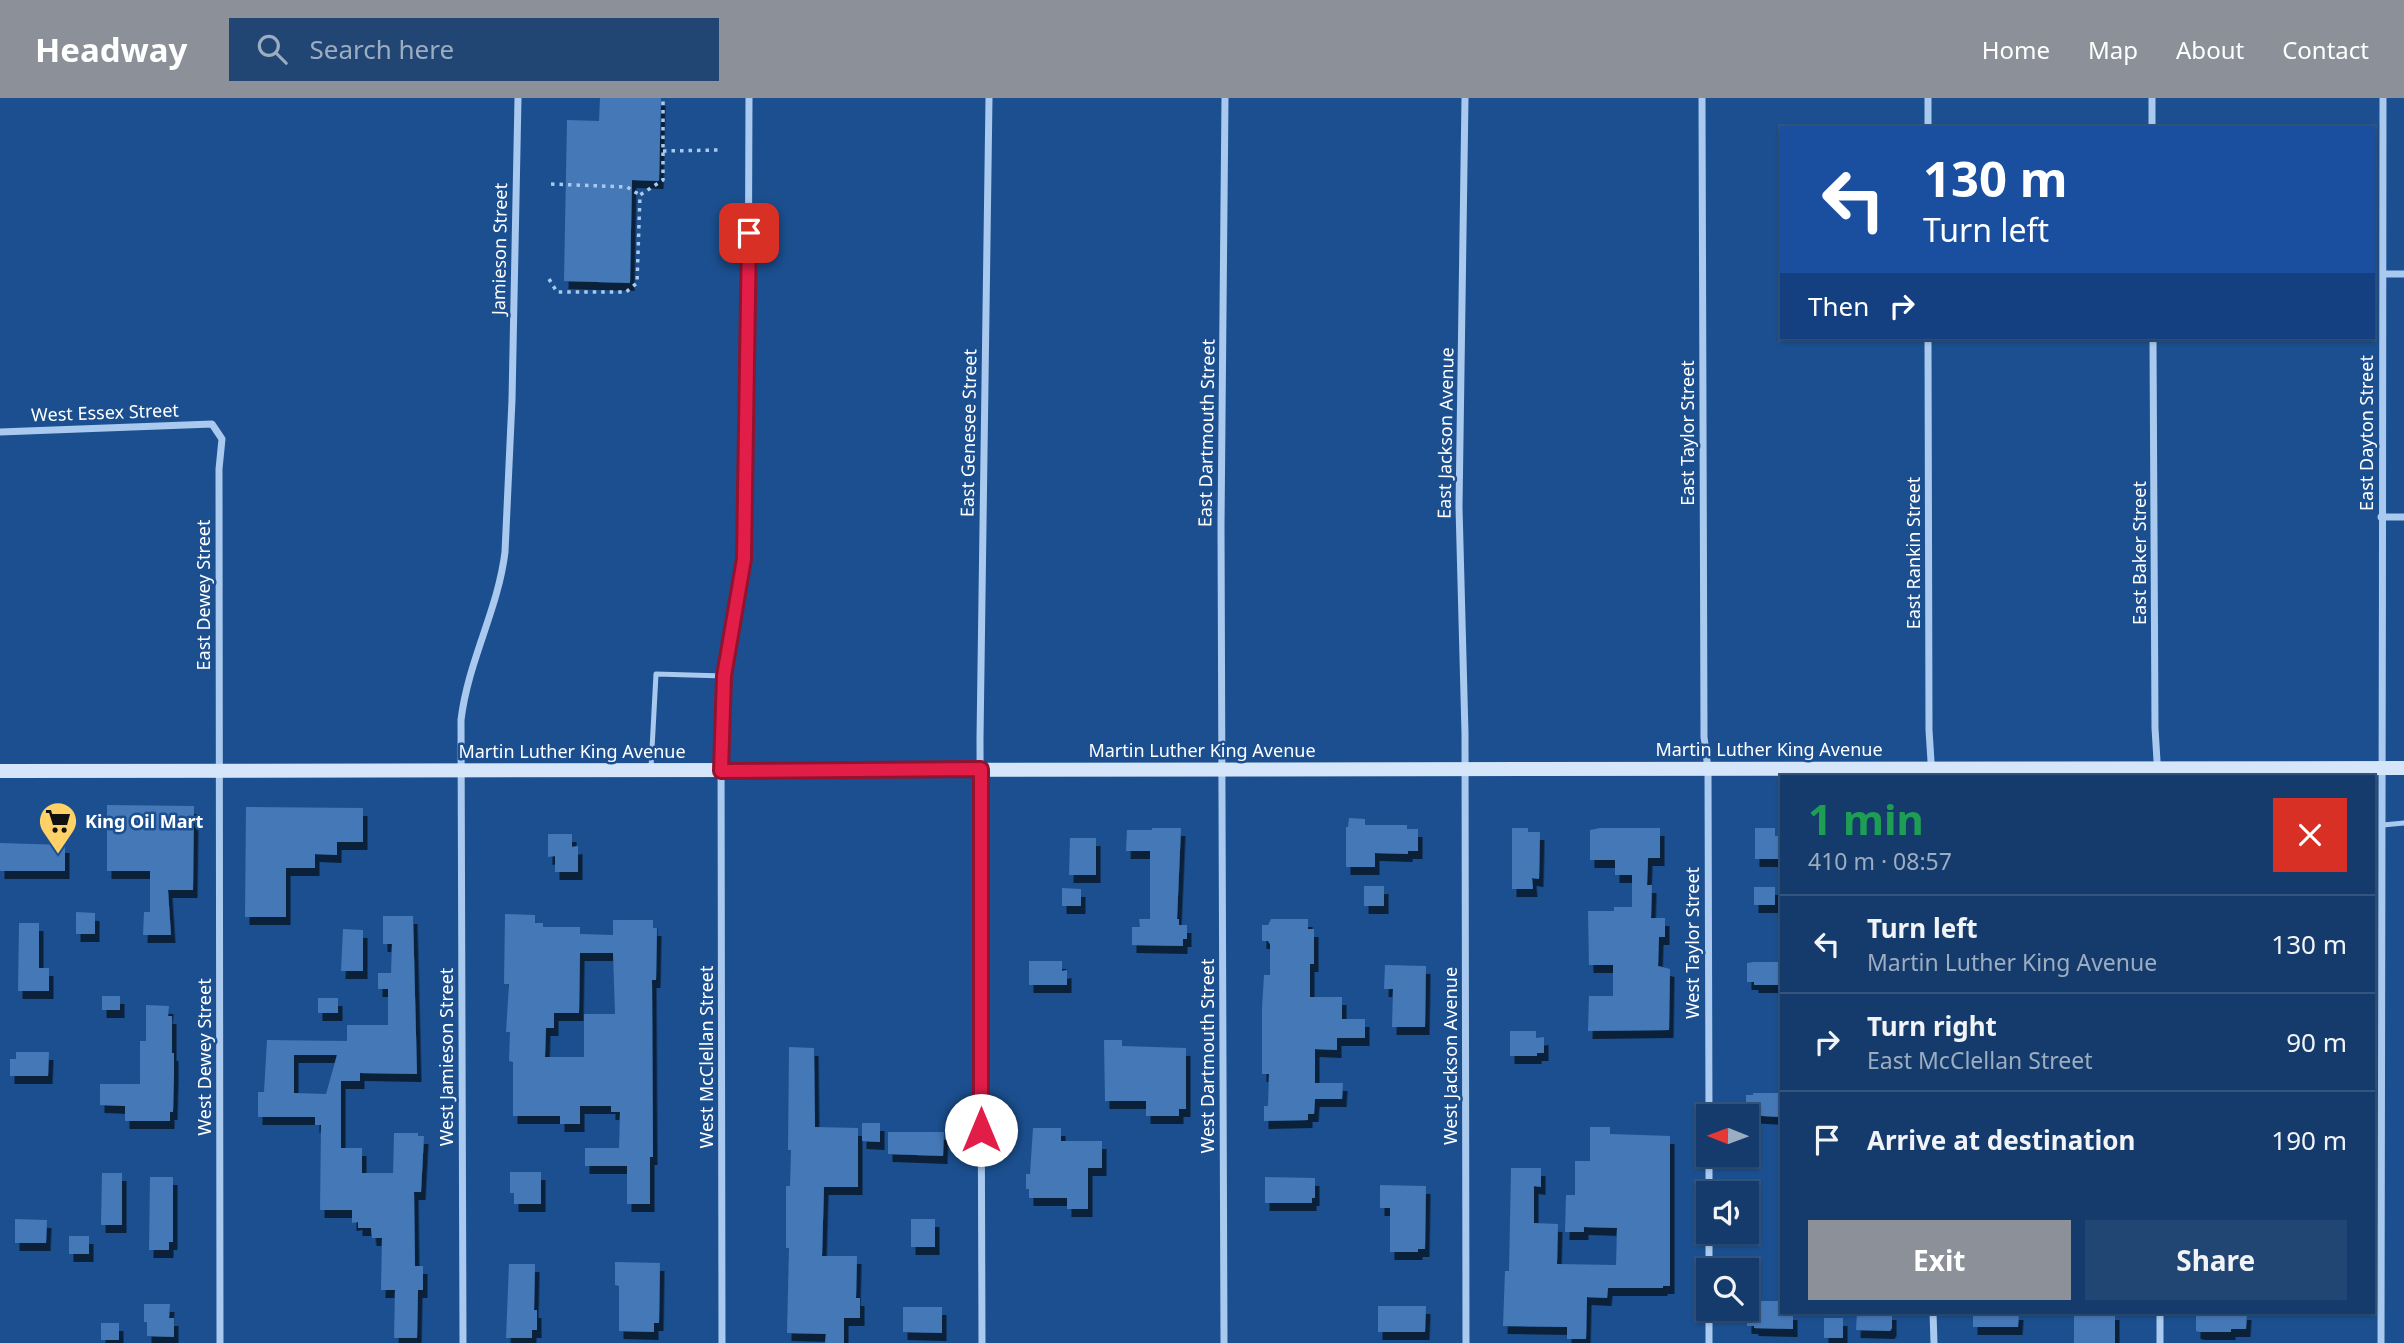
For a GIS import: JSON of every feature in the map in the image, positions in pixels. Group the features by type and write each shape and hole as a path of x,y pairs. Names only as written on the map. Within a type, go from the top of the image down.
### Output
{"street":[{"name":"Jamieson Street","path":"461,770 461,720 467,685 503,574 512,400 518,98"},
{"name":"West McClellan Street","path":"722,1343 721,771 724,676 744,559 750,98"},
{"name":"East Genesee Street","path":"982,1343 981,769 989,98"},
{"name":"East Dartmouth Street","path":"1223,769 1221,526 1225,98"},
{"name":"East Jackson Avenue","path":"1465,98 1459,507 1465,769"},
{"name":"East Taylor Street","path":"1702,98 1704,737 1708,769"},
{"path":"1928,98 1928,126"},
{"path":"2152,98 2152,126"},
{"name":"East Dayton Street","path":"2381,1343 2384,98"},
{"path":"2383,274 2404,274"},
{"name":"East Rankin Street","path":"1928,340 1929,730 1932,773"},
{"name":"East Baker Street","path":"2153,340 2155,728 2158,772"},
{"name":"West Essex Street","path":"0,432 212,424"},
{"name":"East Dewey Street","path":"212,424 222,439 219,469 219,771"},
{"path":"2381,517 2404,517"},
{"name":"Martin Luther King Avenue","path":"0,771 1708,769 1932,773 2262,772 2404,768"},
{"name":"West Dartmouth Street","path":"1223,769 1224,1343"},
{"name":"West Jackson Avenue","path":"1465,769 1466,1343"},
{"name":"West Taylor Street","path":"1708,769 1709,1104"},
{"name":"West Jamieson Street","path":"461,770 463,1343"},
{"name":"West Dewey Street","path":"219,771 220,1343"},
{"path":"1933,1314 1934,1343"},
{"path":"2160,1314 2160,1343"},
{"path":"1709,1321 1709,1343"}],"lane":[{"path":"650,771 656,674 724,676"},
{"path":"2383,825 2404,823"}],"path":[{"path":"640,195 663,180 663,98"},
{"path":"663,151 721,150"},
{"path":"551,184 628,187 640,195"},
{"path":"549,279 557,292 626,292 637,283 640,195"}],"building":[{"path":"600,98 661,98 659,181 632,180 630,283 564,281 567,120 599,121"},
{"path":"107,805 194,806 193,890 168,890 171,935 143,935 144,912 150,912 150,871 107,871"},
{"path":"246,807 363,808 363,842 337,842 337,855 315,854 315,868 286,868 286,917 245,917"},
{"path":"1349,818 1365,819 1365,825 1407,825 1407,829 1418,829 1418,851 1408,851 1408,854 1375,853 1375,867 1346,867 1346,827"},
{"path":"1181,828 1177,919 1179,925 1187,925 1187,939 1183,939 1183,946 1132,945 1132,927 1140,927 1139,919 1150,919 1150,851 1126,851 1127,830"},
{"path":"1512,828 1528,828 1528,832 1540,832 1539,879 1532,878 1533,889 1512,889"},
{"path":"1660,828 1660,858 1648,858 1647,885 1652,885 1651,918 1665,918 1665,937 1659,937 1658,966 1670,969 1669,1030 1588,1031 1589,996 1613,996 1613,965 1589,965 1588,911 1614,911 1614,907 1632,907 1632,875 1615,875 1615,860 1590,860 1590,830"},
{"path":"1755,828 1775,828 1775,836 1780,836 1780,859 1755,859"},
{"path":"548,834 572,834 572,847 578,846 578,872 555,872 555,856 548,857"},
{"path":"1070,838 1096,838 1096,875 1069,875"},
{"path":"0,843 65,845 65,871 0,871"},
{"path":"1364,886 1384,886 1384,906 1364,906"},
{"path":"1754,887 1775,887 1775,905 1754,905"},
{"path":"1062,888 1081,889 1081,906 1062,906"},
{"path":"76,912 95,913 95,934 76,934"},
{"path":"505,914 535,915 535,923 543,923 543,927 580,927 580,934 613,935 613,920 653,920 653,928 657,928 656,980 652,980 653,1157 650,1157 650,1204 627,1204 627,1166 585,1166 585,1148 619,1148 620,1112 611,1112 611,1106 580,1106 580,1124 560,1124 560,1116 513,1116 513,1062 509,1061 510,1032 506,1032 509,984 504,984","holes":["580,953 613,953 615,1014 584,1014 584,1057 545,1057 546,1028 554,1028 554,1013 579,1013"]},
{"path":"383,916 413,916 417,1074 360,1073 360,1081 341,1081 341,1148 362,1148 362,1173 393,1173 394,1133 418,1133 418,1136 424,1136 421,1192 414,1192 415,1266 423,1266 423,1290 418,1290 417,1338 394,1338 395,1290 381,1290 382,1238 372,1238 371,1228 358,1228 358,1222 352,1223 352,1210 320,1210 321,1125 315,1125 315,1117 258,1117 258,1092 264,1092 267,1040 347,1041 347,1025 388,1025 388,989 378,989 378,973 391,973 392,944 383,944","holes":["294,1055 337,1055 326,1094 294,1093"]},
{"path":"1271,919 1308,919 1308,929 1314,929 1310,997 1342,997 1342,1019 1365,1019 1365,1038 1337,1038 1337,1050 1315,1049 1315,1083 1343,1083 1342,1099 1315,1099 1314,1114 1308,1114 1308,1120 1264,1121 1264,1106 1268,1106 1269,1074 1262,1074 1262,1008 1264,975 1270,975 1270,944 1268,941 1262,941 1262,925 1268,925"},
{"path":"19,923 39,923 39,968 49,968 49,991 18,991"},
{"path":"343,929 363,930 363,971 341,971"},
{"path":"1029,961 1062,961 1062,971 1067,970 1067,985 1029,985"},
{"path":"1780,962 1780,985 1754,985 1754,982 1747,982 1747,963"},
{"path":"1385,965 1426,966 1425,1027 1392,1027 1393,989 1384,989"},
{"path":"102,996 120,996 120,1010 102,1010"},
{"path":"318,998 338,998 338,1013 318,1013"},
{"path":"146,1005 169,1006 168,1016 172,1016 174,1073 173,1112 170,1112 170,1121 125,1121 125,1106 100,1105 100,1084 140,1084 140,1041 146,1041"},
{"path":"1510,1031 1536,1031 1536,1038 1544,1037 1544,1053 1537,1053 1537,1056 1510,1056"},
{"path":"1104,1040 1122,1040 1122,1046 1186,1048 1186,1109 1179,1109 1179,1116 1146,1116 1146,1101 1105,1101"},
{"path":"789,1047 814,1048 815,1127 858,1128 858,1187 824,1187 822,1256 857,1256 856,1298 860,1298 860,1318 844,1318 844,1343 825,1343 826,1334 787,1333 789,1248 786,1248 786,1186 790,1186 791,1150 788,1150"},
{"path":"16,1052 49,1052 48,1076 10,1076 10,1059 16,1059"},
{"path":"1780,1093 1780,1117 1759,1116 1759,1104 1746,1104 1746,1095"},
{"path":"862,1123 880,1123 880,1142 862,1141"},
{"path":"1590,1127 1610,1127 1610,1134 1670,1136 1670,1286 1608,1288 1607,1298 1587,1297 1586,1339 1567,1339 1567,1327 1503,1326 1505,1271 1509,1271 1511,1168 1541,1168 1541,1187 1534,1186 1534,1223 1558,1224 1557,1264 1616,1265 1617,1228 1584,1227 1584,1232 1565,1232 1566,1195 1575,1195 1575,1161 1590,1161"},
{"path":"1033,1128 1061,1128 1061,1141 1102,1141 1102,1168 1088,1168 1088,1209 1067,1209 1067,1198 1029,1198 1026,1174 1030,1174"},
{"path":"888,1132 944,1132 943,1156 888,1154"},
{"path":"510,1172 541,1172 541,1204 514,1204 514,1193 510,1193"},
{"path":"102,1173 122,1173 122,1225 101,1225"},
{"path":"150,1177 173,1177 173,1242 169,1242 169,1250 149,1250"},
{"path":"1265,1177 1315,1178 1315,1198 1312,1198 1312,1203 1265,1203"},
{"path":"1380,1185 1426,1186 1425,1249 1418,1249 1418,1252 1390,1252 1390,1208 1380,1208"},
{"path":"15,1219 47,1220 46,1243 15,1243"},
{"path":"911,1219 935,1219 935,1247 911,1247"},
{"path":"69,1236 89,1236 89,1254 69,1254"},
{"path":"615,1262 660,1263 659,1323 654,1323 654,1332 619,1331 619,1286 615,1285"},
{"path":"509,1264 535,1264 534,1310 537,1310 537,1330 532,1330 532,1338 506,1338"},
{"path":"1759,1301 1780,1301 1780,1314 1793,1314 1793,1329 1747,1326 1747,1321 1759,1321"},
{"path":"144,1304 170,1304 169,1318 174,1318 174,1337 147,1336"},
{"path":"1378,1306 1426,1306 1425,1332 1378,1332"},
{"path":"903,1307 942,1307 942,1333 903,1332"},
{"path":"1857,1314 1892,1314 1890,1331 1856,1330"},
{"path":"1973,1314 2019,1314 2018,1327 1973,1327"},
{"path":"2074,1314 2115,1314 2115,1343 2074,1343"},
{"path":"2196,1314 2247,1314 2246,1329 2231,1329 2231,1332 2196,1331"},
{"path":"1824,1318 1843,1318 1843,1338 1824,1338"},
{"path":"101,1323 119,1323 119,1340 101,1340"}],"place":[{"name":"King Oil Mart","path":"58,855"}],"route":[{"path":"749,233 744,559 724,676 721,771 981,769 981,1130"}]}
